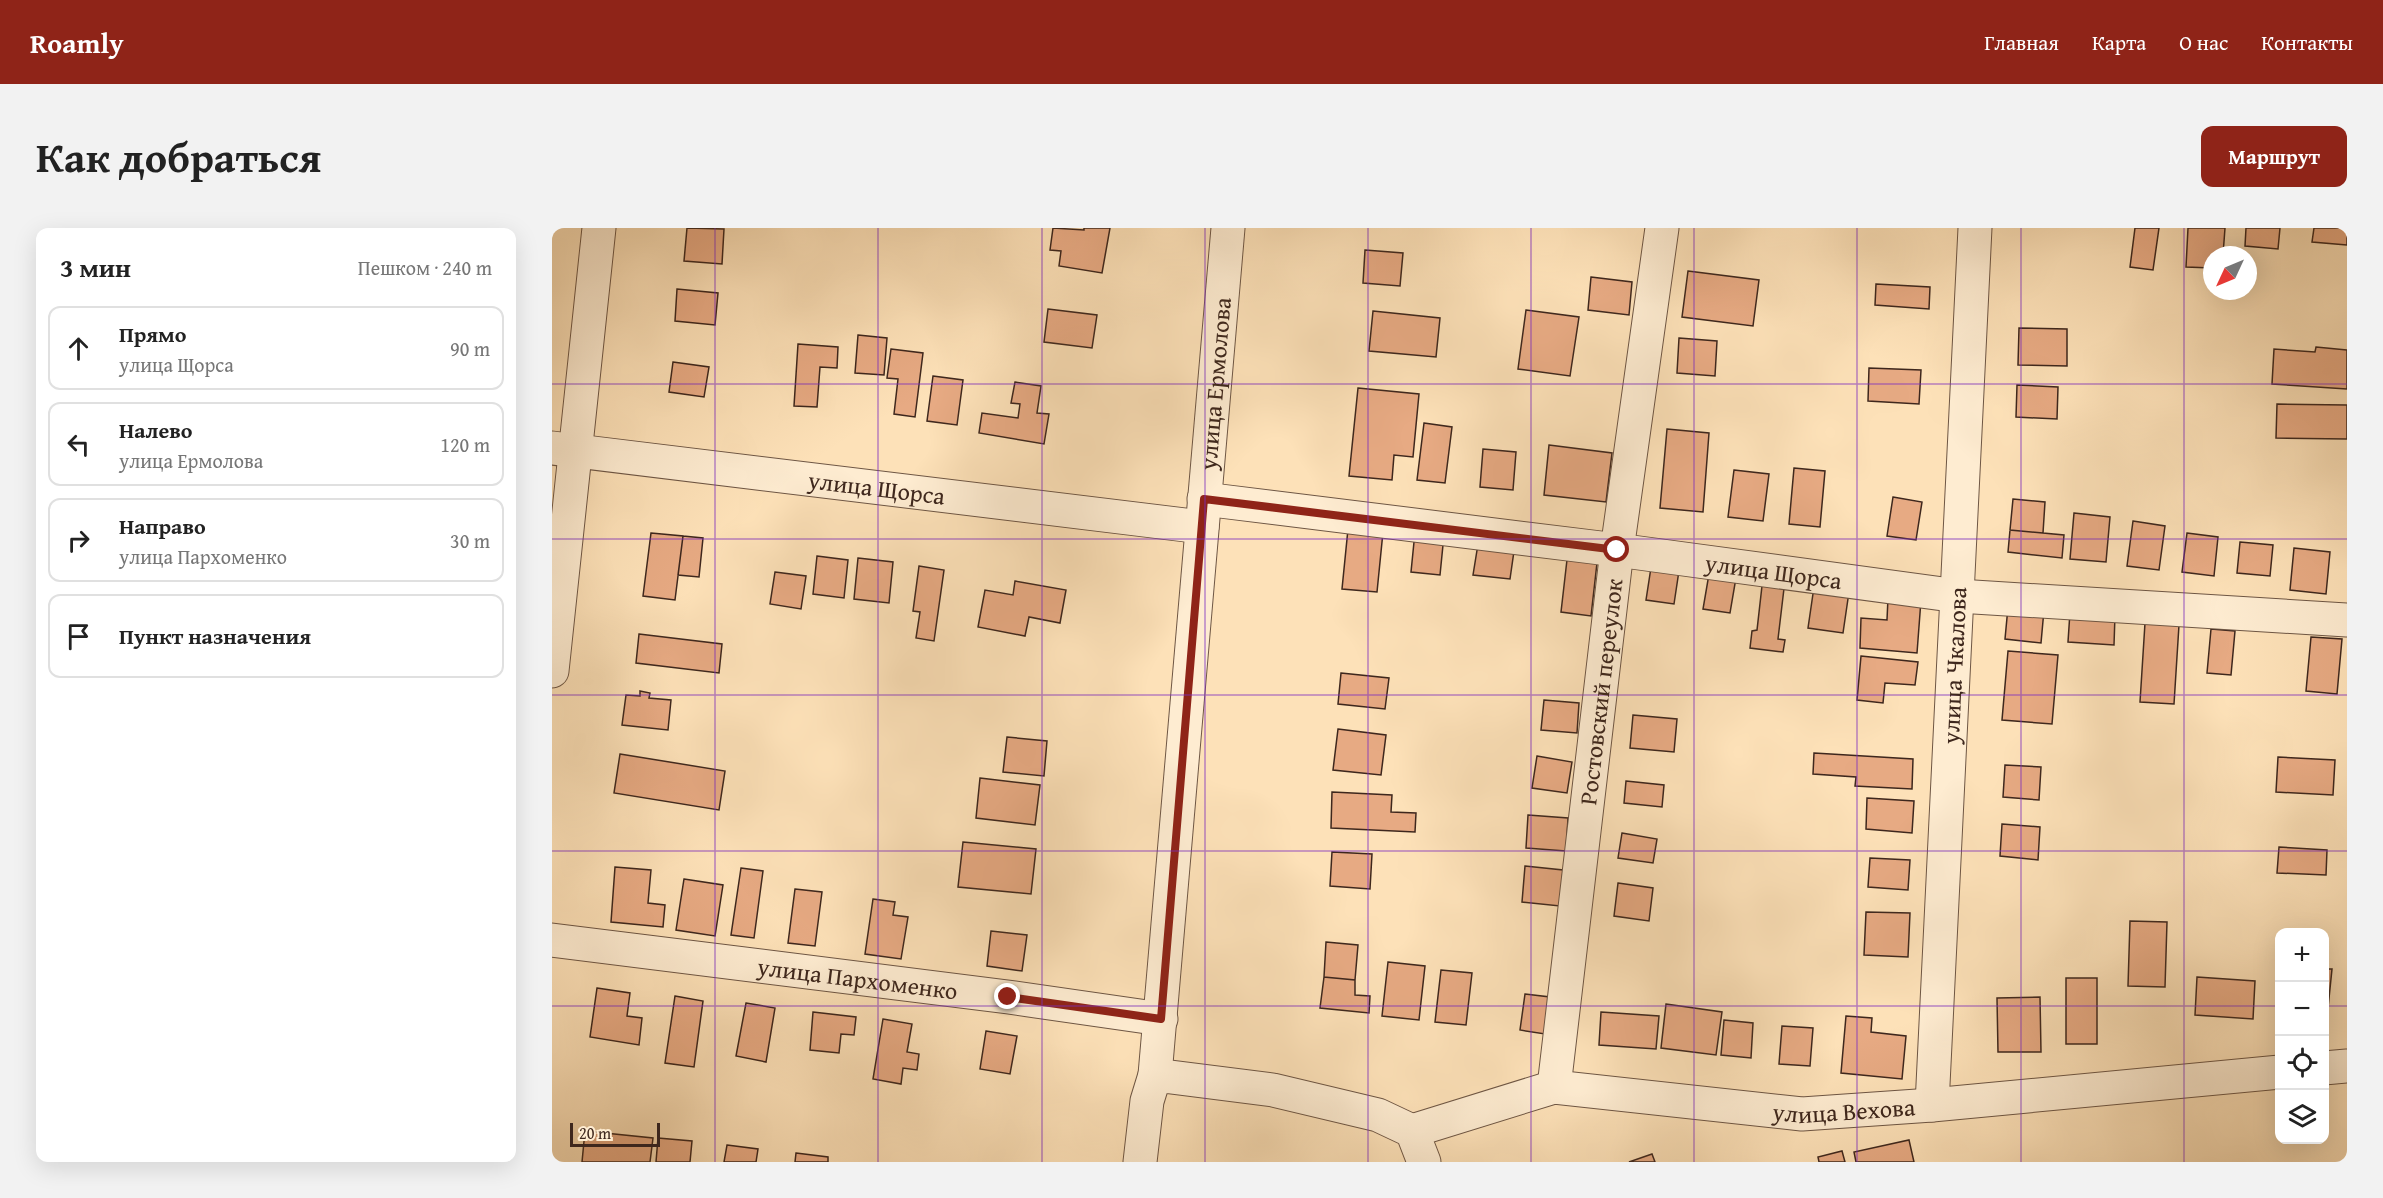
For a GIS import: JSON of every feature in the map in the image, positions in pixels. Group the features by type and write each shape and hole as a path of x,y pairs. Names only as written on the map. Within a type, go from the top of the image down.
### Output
{"street":[{"path":"552,671 563,449 599,228"},
{"name":"улица Ермолова","path":"1140,1162 1147,1101 1155,1075 1161,1019 1228,228"},
{"name":"Ростовский переулок","path":"1554,1087 1617,550 1662,228"},
{"name":"улица Чкалова","path":"1932,1105 1975,228"},
{"name":"улица Щорса","path":"563,449 1203,513 1617,550 1958,596 2347,620"},
{"name":"улица Пархоменко","path":"552,940 1008,997 1161,1019"},
{"path":"2329,1068 2347,1066"},
{"name":"улица Вехова","path":"1412,1131 1554,1087 1802,1114 1932,1105 2275,1072"},
{"path":"1155,1075 1273,1090 1378,1115 1412,1131 1424,1162"}],"building":[{"path":"687,228 724,229 722,264 684,261"},
{"path":"1053,228 1084,230 1084,228 1110,228 1102,273 1059,266 1061,251 1050,250"},
{"path":"2135,228 2159,228 2153,270 2130,267"},
{"path":"2188,228 2225,228 2224,246 2203,246 2203,268 2186,267"},
{"path":"2246,228 2280,228 2278,249 2245,246"},
{"path":"2314,228 2347,228 2347,245 2312,242"},
{"path":"1365,250 1403,253 1400,286 1363,283"},
{"path":"1688,271 1759,280 1753,326 1682,317"},
{"path":"1591,277 1632,282 1629,315 1588,310"},
{"path":"1876,284 1930,287 1929,309 1875,305"},
{"path":"677,289 718,293 715,325 675,321"},
{"path":"1048,309 1097,315 1092,348 1044,342"},
{"path":"1526,310 1579,317 1570,376 1518,369"},
{"path":"1373,311 1440,318 1436,357 1369,351"},
{"path":"2019,328 2067,329 2067,366 2018,365"},
{"path":"858,335 887,338 884,375 855,373"},
{"path":"1679,338 1717,341 1715,376 1677,373"},
{"path":"798,344 838,347 837,368 820,367 817,407 794,406"},
{"path":"2316,347 2347,350 2347,389 2272,384 2274,349 2315,352"},
{"path":"891,349 923,353 915,417 894,414 898,379 887,378"},
{"path":"673,362 709,367 704,397 669,392"},
{"path":"1869,368 1921,370 1919,404 1868,401"},
{"path":"933,376 963,380 957,425 927,421"},
{"path":"1015,382 1041,386 1037,413 1049,414 1044,444 979,433 982,413 1018,418 1020,404 1011,403"},
{"path":"2017,385 2058,387 2057,419 2016,417"},
{"path":"1358,388 1419,394 1413,457 1394,455 1392,480 1349,476"},
{"path":"2277,404 2347,405 2347,439 2276,438"},
{"path":"1424,423 1452,427 1445,483 1417,480"},
{"path":"1667,429 1709,433 1703,512 1660,508"},
{"path":"1549,445 1612,453 1606,502 1544,495"},
{"path":"1483,449 1516,452 1513,490 1480,487"},
{"path":"1794,468 1825,471 1820,527 1789,524"},
{"path":"1734,470 1769,474 1763,521 1728,517"},
{"path":"1893,497 1922,502 1916,540 1887,536"},
{"path":"2013,499 2045,502 2043,533 2010,530"},
{"path":"2074,513 2110,517 2106,562 2070,559"},
{"path":"2133,521 2165,526 2159,570 2127,566"},
{"path":"1348,529 1383,532 1377,592 1342,589"},
{"path":"2010,530 2064,535 2062,558 2008,552"},
{"path":"1415,532 1444,535 1440,575 1411,572"},
{"path":"651,533 683,536 675,600 643,596"},
{"path":"2187,533 2218,537 2214,576 2182,572"},
{"path":"683,536 703,538 699,577 678,575"},
{"path":"1479,538 1515,544 1510,579 1473,575"},
{"path":"2240,542 2273,545 2270,576 2237,573"},
{"path":"2294,548 2330,552 2326,594 2290,590"},
{"path":"1568,551 1598,554 1591,616 1561,612"},
{"path":"817,556 848,560 844,598 813,594"},
{"path":"858,558 893,562 889,603 854,599"},
{"path":"1652,561 1680,564 1674,604 1646,600"},
{"path":"919,566 944,570 934,641 916,638 920,612 913,611"},
{"path":"1710,568 1737,572 1730,613 1703,609"},
{"path":"775,572 806,576 801,609 770,604"},
{"path":"1763,577 1785,580 1778,639 1785,640 1783,652 1750,648 1752,631 1757,630"},
{"path":"1815,580 1850,585 1843,633 1808,628"},
{"path":"1015,581 1066,590 1060,623 1029,617 1025,636 978,627 985,590 1013,595"},
{"path":"1888,598 1921,600 1917,653 1860,648 1861,618 1887,620"},
{"path":"2008,607 2044,610 2041,643 2005,639"},
{"path":"2070,612 2115,615 2114,645 2068,642"},
{"path":"2145,623 2179,625 2174,704 2140,702"},
{"path":"2211,629 2235,631 2231,675 2207,673"},
{"path":"639,634 722,644 719,673 636,663"},
{"path":"2311,637 2342,639 2337,694 2306,691"},
{"path":"2008,651 2058,655 2052,724 2002,720"},
{"path":"1861,656 1918,662 1915,685 1885,683 1883,703 1857,700"},
{"path":"1341,673 1389,678 1385,709 1338,704"},
{"path":"640,691 650,693 649,698 671,700 668,730 622,725 626,695 640,696"},
{"path":"1544,700 1579,703 1577,733 1541,730"},
{"path":"1633,715 1677,719 1674,752 1630,748"},
{"path":"1338,729 1386,735 1381,775 1333,770"},
{"path":"1007,737 1047,741 1044,776 1003,772"},
{"path":"1814,753 1913,759 1912,789 1855,786 1856,777 1813,774"},
{"path":"620,754 725,771 719,810 614,793"},
{"path":"1537,756 1572,762 1567,793 1532,788"},
{"path":"2278,757 2335,760 2333,795 2276,792"},
{"path":"2005,765 2041,767 2039,800 2003,797"},
{"path":"980,778 1040,785 1035,825 976,818"},
{"path":"1626,781 1664,785 1662,807 1624,803"},
{"path":"1332,792 1392,795 1391,812 1416,813 1415,832 1331,828"},
{"path":"1867,798 1914,801 1912,833 1866,829"},
{"path":"1528,815 1568,818 1566,851 1526,848"},
{"path":"2002,824 2040,827 2038,860 2000,856"},
{"path":"1622,833 1657,839 1653,863 1618,858"},
{"path":"963,842 1036,849 1031,894 958,887"},
{"path":"2279,847 2327,850 2326,875 2277,873"},
{"path":"1332,852 1372,854 1370,889 1330,886"},
{"path":"1870,858 1910,860 1908,890 1868,887"},
{"path":"1525,866 1563,870 1560,906 1522,902"},
{"path":"615,867 651,870 648,903 665,905 663,927 611,922"},
{"path":"741,868 763,871 754,938 731,935"},
{"path":"684,879 723,885 715,936 676,930"},
{"path":"1618,883 1653,888 1649,921 1614,916"},
{"path":"795,889 822,892 815,946 788,943"},
{"path":"873,899 895,902 893,915 908,917 901,959 865,954"},
{"path":"1866,912 1910,913 1908,957 1864,955"},
{"path":"2130,921 2167,922 2165,987 2128,986"},
{"path":"991,931 1027,935 1022,971 987,966"},
{"path":"1326,942 1358,945 1355,980 1324,977"},
{"path":"1388,962 1425,966 1419,1020 1382,1016"},
{"path":"2329,969 2332,969 2329,998"},
{"path":"1441,970 1472,973 1466,1025 1435,1022"},
{"path":"1324,977 1355,980 1355,995 1370,996 1369,1013 1320,1008"},
{"path":"2197,977 2255,981 2253,1019 2195,1015"},
{"path":"2066,978 2097,978 2097,1044 2066,1044"},
{"path":"597,988 630,993 627,1016 642,1018 639,1045 590,1037"},
{"path":"1525,994 1550,997 1545,1034 1520,1030"},
{"path":"675,996 703,1001 694,1067 665,1063"},
{"path":"2040,997 2041,1052 1998,1052 1997,998"},
{"path":"746,1003 775,1008 766,1062 736,1056"},
{"path":"1666,1004 1722,1012 1716,1055 1661,1048"},
{"path":"813,1012 856,1017 854,1035 841,1034 839,1053 810,1050"},
{"path":"1601,1012 1659,1016 1656,1049 1599,1045"},
{"path":"1846,1016 1872,1018 1871,1032 1906,1036 1902,1079 1841,1073"},
{"path":"883,1019 912,1024 907,1052 919,1054 917,1070 903,1068 901,1084 873,1079"},
{"path":"1724,1020 1753,1023 1751,1058 1721,1055"},
{"path":"1782,1026 1813,1028 1810,1066 1779,1064"},
{"path":"986,1031 1017,1036 1010,1074 980,1069"},
{"path":"585,1131 653,1138 650,1162 582,1162"},
{"path":"658,1138 692,1141 690,1162 656,1162"},
{"path":"1909,1140 1914,1162 1856,1162 1854,1152"},
{"path":"727,1145 758,1149 756,1162 724,1162"},
{"path":"1842,1151 1845,1162 1819,1162 1818,1157"},
{"path":"796,1153 828,1157 828,1162 795,1162"},
{"path":"1652,1154 1655,1162 1629,1162"}],"route":[{"path":"1008,997 1161,1019 1204,499 1617,550"}]}
